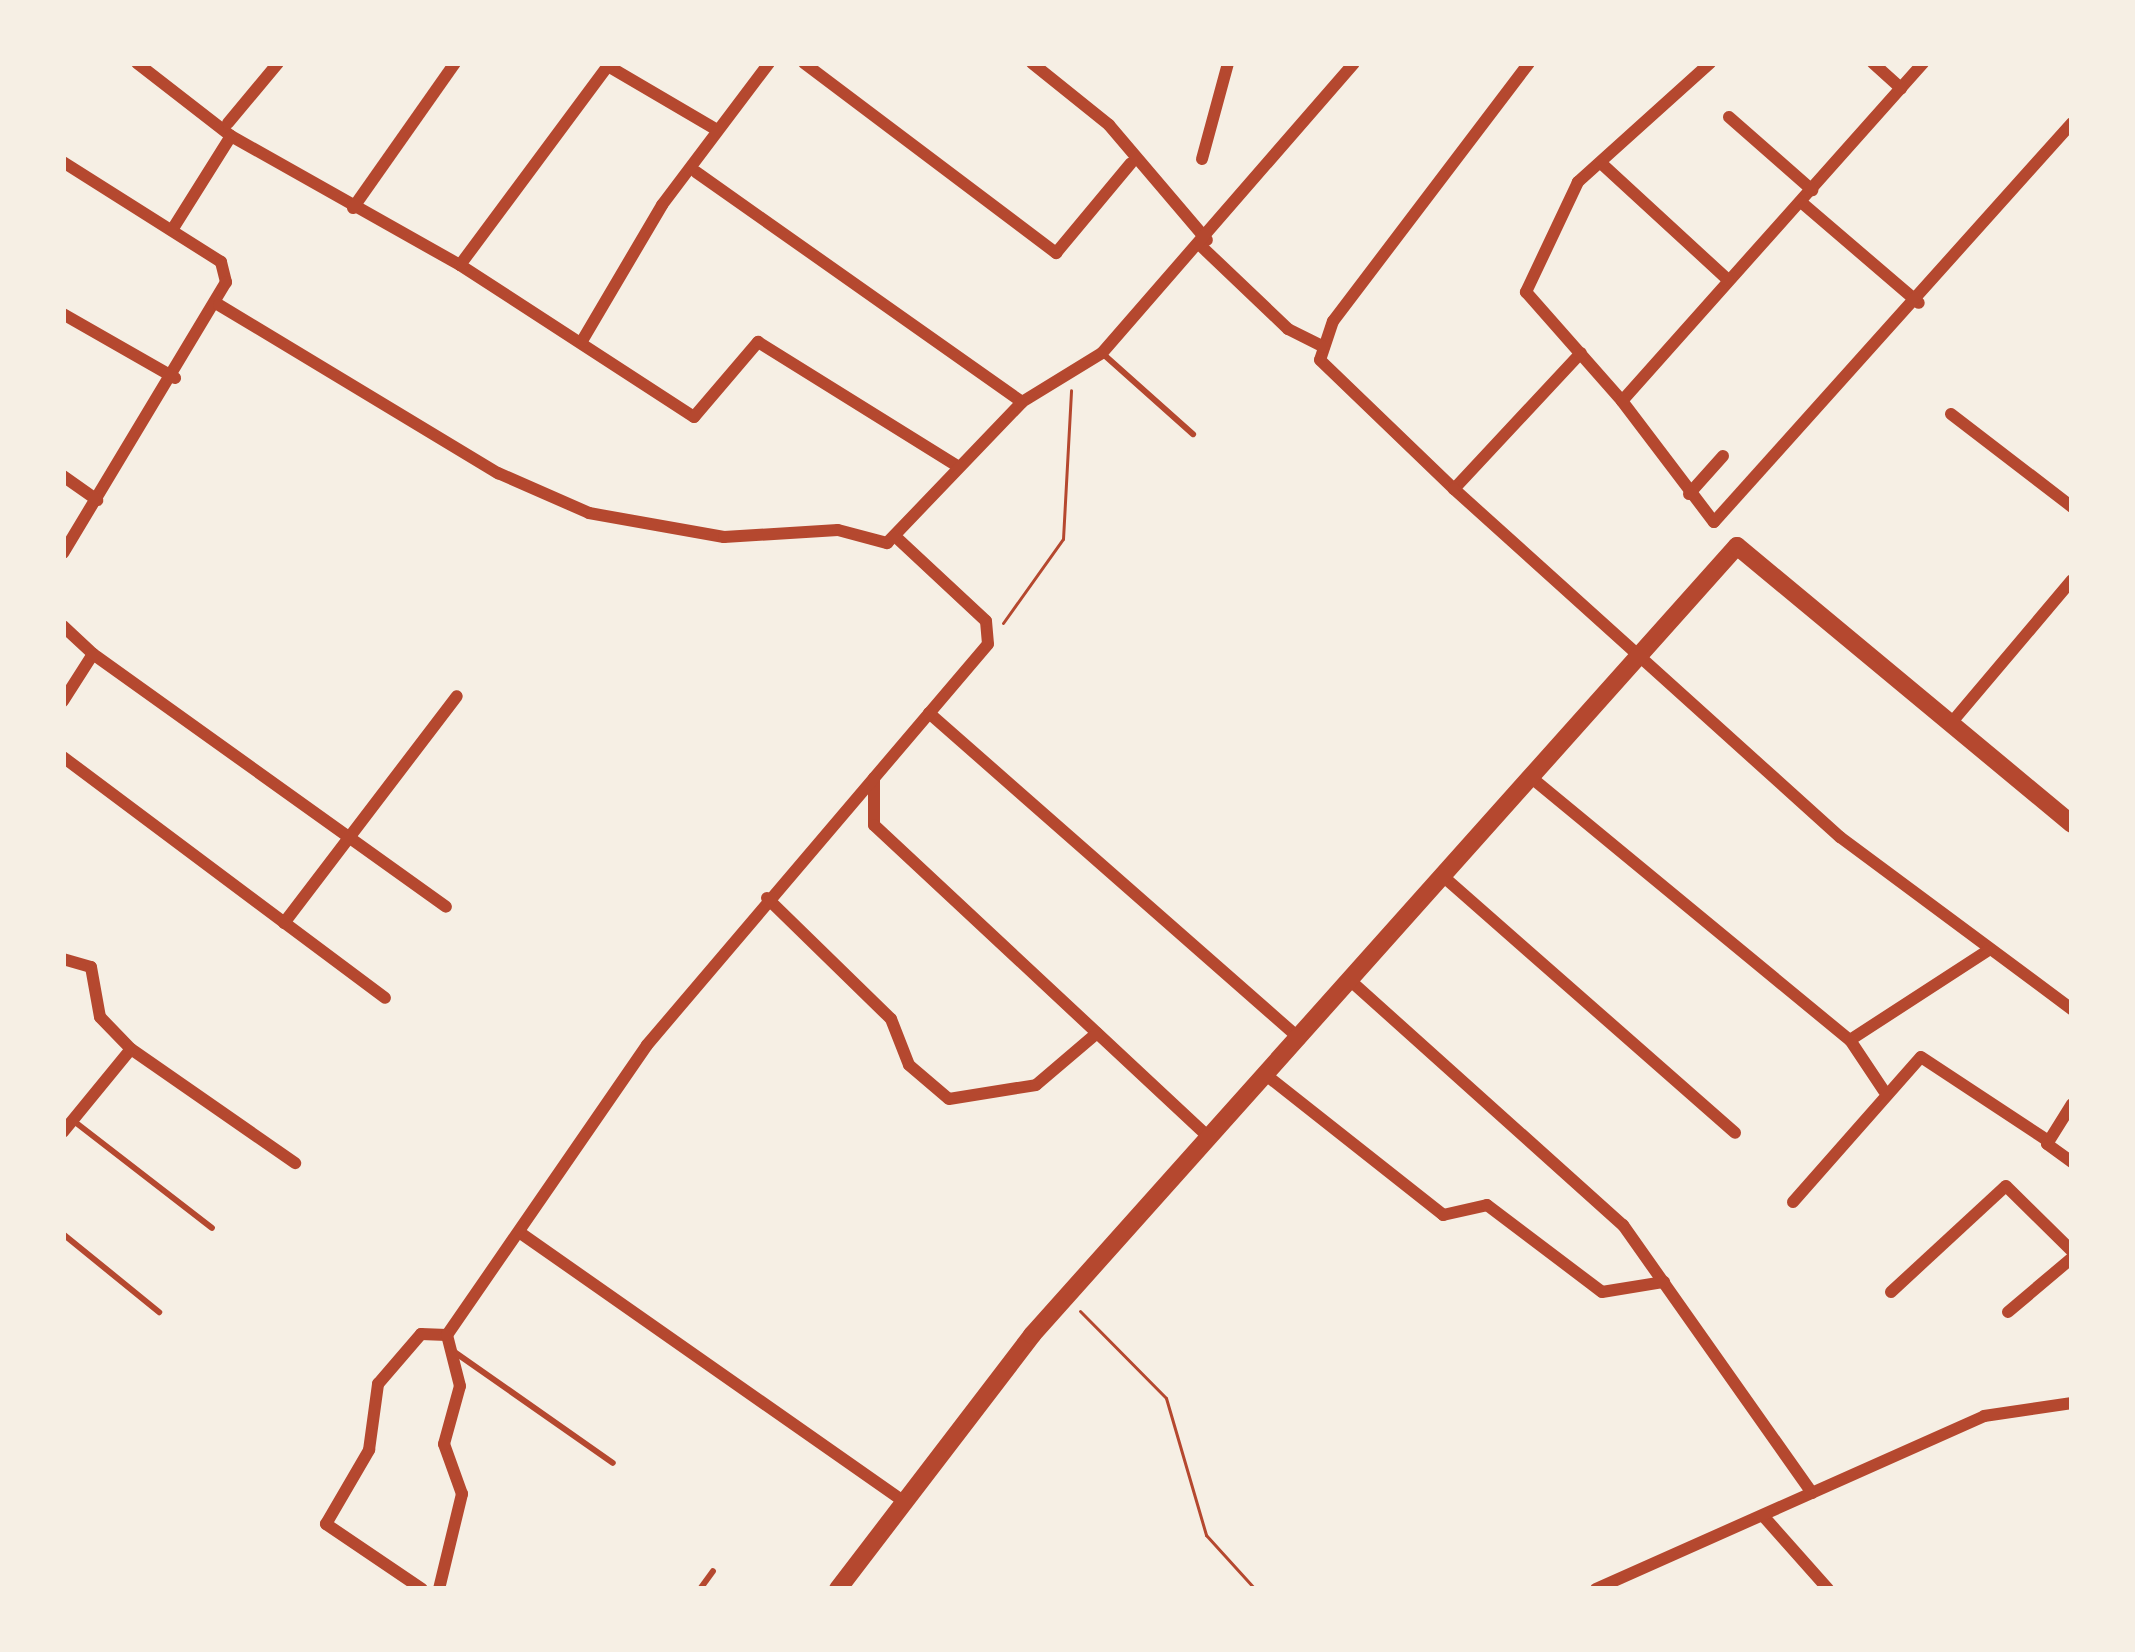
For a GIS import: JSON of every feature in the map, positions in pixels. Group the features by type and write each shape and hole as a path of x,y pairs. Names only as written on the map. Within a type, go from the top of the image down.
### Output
{"main road":[{"path":"838,1589 902,1500 1066,1297 1207,1135 1353,983 1533,778 1633,654 1737,546 2072,824"}],"street":[{"path":"137,63 230,130 353,208 460,265 700,418 758,342 957,466"},
{"path":"172,230 230,130 278,63"},
{"path":"353,208 455,63"},
{"path":"582,340 662,205 696,172 717,130 769,63"},
{"path":"804,63 1055,253 1131,163"},
{"path":"1032,63 1109,125 1131,163 1288,329 1324,347"},
{"path":"1202,159 1228,63"},
{"path":"899,540 957,466 1022,402 1102,353 1204,244 1354,63"},
{"path":"1529,63 1324,347 1320,360 1633,654 1987,951 2072,1009"},
{"path":"1710,63 1578,182 1526,292 1622,401 1689,494 1737,546"},
{"path":"1873,63 1901,88"},
{"path":"1622,401 1923,63"},
{"path":"460,265 609,64 717,130"},
{"path":"1729,117 1811,190"},
{"path":"1714,522 1919,303 2072,124"},
{"path":"63,161 221,262 219,305 63,554"},
{"path":"1602,164 1728,280"},
{"path":"696,172 1022,402"},
{"path":"1802,202 1919,303"},
{"path":"219,305 498,473 589,514 724,537 899,540 989,632 929,713 767,898 518,1232 449,1342 460,1386 444,1444 462,1493 439,1589"},
{"path":"63,314 175,378"},
{"path":"1454,489 1581,353"},
{"path":"1951,414 2072,507"},
{"path":"1689,494 1723,457"},
{"path":"63,476 97,500"},
{"path":"1952,722 2072,580"},
{"path":"63,626 93,654 446,907"},
{"path":"63,701 93,654"},
{"path":"284,922 457,696"},
{"path":"929,713 1300,1040"},
{"path":"63,757 385,998"},
{"path":"874,778 874,825 1207,1135"},
{"path":"1533,778 1850,1040 1884,1091"},
{"path":"1445,878 1735,1133"},
{"path":"767,898 891,1019 909,1065 949,1100 1036,1085 1097,1033"},
{"path":"1850,1040 1987,951"},
{"path":"63,959 91,967 100,1017 131,1049 295,1163"},
{"path":"1353,983 1623,1225 1812,1493"},
{"path":"68,1126 131,1049"},
{"path":"1793,1202 1884,1091 1921,1057 2047,1140 2072,1162"},
{"path":"1266,1075 1443,1215 1487,1204 1602,1292 1664,1282"},
{"path":"2047,1140 2072,1104"},
{"path":"1892,1292 2006,1186 2072,1255 2008,1312"},
{"path":"518,1232 902,1500"},
{"path":"422,1589 326,1524 369,1450 378,1384 422,1334 449,1342"},
{"path":"1596,1589 1765,1518 1984,1416 2072,1403"},
{"path":"1765,1518 1828,1589"}],"lane":[{"path":"1102,353 1193,434"},
{"path":"68,1126 212,1228"},
{"path":"63,1234 159,1312"},
{"path":"449,1342 613,1463"},
{"path":"700,1589 712,1571"}],"path":[{"path":"989,632 1045,576 1063,539 1071,376"},
{"path":"1066,1297 1166,1398 1212,1549 1255,1589"}]}
